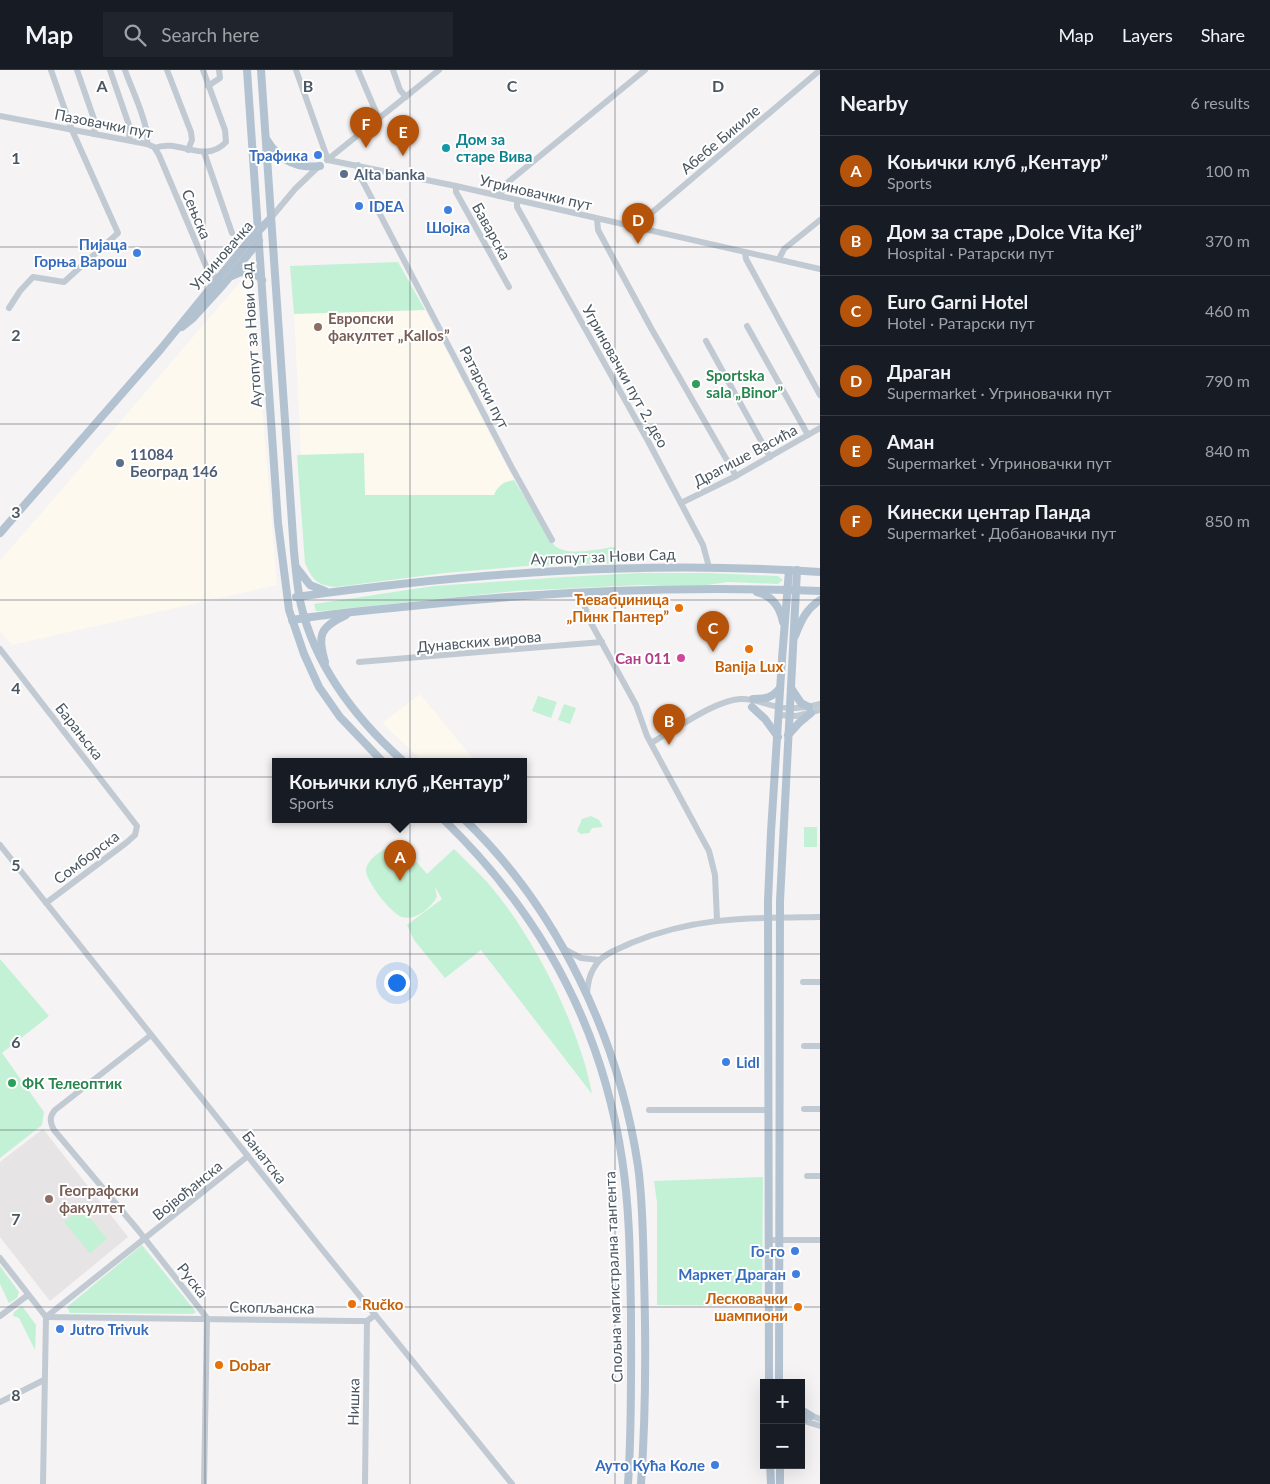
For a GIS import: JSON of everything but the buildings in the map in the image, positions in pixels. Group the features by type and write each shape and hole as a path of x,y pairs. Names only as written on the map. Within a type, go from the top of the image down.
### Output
{"main road":[{"name":"Аутопут за Нови Сад","path":"246,70 278,523 286,598 292,620"},
{"name":"Аутопут за Нови Сад","path":"262,70 270,219 295,566 304,618"},
{"path":"266,138 276,153 289,163 299,166 320,166"},
{"name":"Угриновачка","path":"0,533 170,338 192,319 258,231 270,219"},
{"name":"Угриновачка","path":"220,282 230,276 259,241 270,219"},
{"path":"230,276 242,271 250,271 258,275 262,280"},
{"path":"295,566 310,585 334,592"},
{"name":"Аутопут за Нови Сад","path":"286,598 452,578 551,570 709,567 820,572"},
{"path":"779,1379 780,917 793,640 793,570"},
{"path":"742,589 764,594 775,601 780,611 784,628"},
{"path":"379,758 340,717 319,687 304,654 292,620 502,597 579,592 742,589 820,591"},
{"path":"769,1379 768,917 771,832 784,628 792,590"},
{"path":"793,640 806,612 820,600"},
{"path":"330,675 321,648 322,633 330,623 352,612"},
{"path":"304,618 317,654 349,703 365,723 400,758"},
{"path":"778,737 752,703 770,698 780,688"},
{"path":"788,735 810,710 801,703 791,688"},
{"name":"Спољна магистрална тангента","path":"447,823 495,872 519,903 548,948 565,980 590,1036 606,1085 615,1120 627,1202 631,1409 627,1483"},
{"name":"Спољна магистрална тангента","path":"468,823 480,834 530,896 564,949 603,1033 633,1138 641,1202 645,1315 645,1419 641,1484"},
{"path":"630,1315 645,1315"},
{"path":"770,1469 770,1484"},
{"path":"780,1469 780,1484"}],"street":[{"path":"9,308 20,291 33,277 64,282 118,235 118,231 72,130 51,70"},
{"path":"77,70 95,122 94,134"},
{"path":"110,70 130,128 129,140"},
{"path":"125,70 144,122 148,138 147,144"},
{"path":"167,70 191,132 192,140 188,150"},
{"path":"203,70 227,139 219,148 204,152 232,233"},
{"path":"208,86 220,78 219,70"},
{"path":"296,70 328,160"},
{"path":"358,70 379,119"},
{"path":"393,70 400,90 406,98"},
{"path":"270,219 295,189 320,166 440,70"},
{"path":"499,196 508,183 645,70"},
{"name":"Абебе Бикиле","path":"638,229 642,221 820,70"},
{"name":"Пазовачки пут","path":"0,116 129,140 155,148 163,146 204,152"},
{"name":"Сењска","path":"155,148 206,266 220,282"},
{"name":"Угриновачки пут","path":"328,160 456,186 820,269"},
{"name":"Ратарски пут","path":"358,165 359,174 552,540"},
{"name":"Баварска","path":"456,186 456,192 509,287"},
{"name":"Угриновачки пут 2. део","path":"517,201 519,210 568,296 706,551 709,567"},
{"path":"598,219 598,230 651,328 736,476"},
{"path":"779,259 784,250 820,220"},
{"path":"745,252 746,259 820,395"},
{"path":"747,326 808,435"},
{"path":"706,341 770,456"},
{"name":"Драгише Васића","path":"681,504 736,476 820,428"},
{"path":"579,592 602,642 633,699 651,743 712,858 715,875 717,920"},
{"name":"Дунавских вирова","path":"359,662 602,642"},
{"name":"Барањска","path":"0,649 134,820 138,828"},
{"path":"651,743 717,706 739,699 779,711 820,710"},
{"path":"810,710 820,704"},
{"name":"Сомборска","path":"46,903 126,843 135,835 138,828"},
{"name":"Банатска","path":"0,845 512,1484"},
{"path":"586,994 589,976 600,960 623,947 660,932 695,923 717,920 768,917 820,917"},
{"path":"564,949 581,958 600,960"},
{"path":"802,982 820,982"},
{"name":"Руска","path":"151,1035 55,1110 50,1121 54,1130 145,1239 207,1318 204,1484"},
{"path":"804,1046 820,1046"},
{"path":"804,1109 820,1109"},
{"path":"649,1110 768,1110"},
{"name":"Војвођанска","path":"46,1317 248,1156"},
{"path":"807,1176 820,1176"},
{"path":"769,1240 820,1240"},
{"path":"0,1258 46,1317 43,1484"},
{"path":"0,1316 28,1294"},
{"path":"367,1321 375,1315"},
{"name":"Скопљанска","path":"46,1317 367,1321"},
{"name":"Нишка","path":"365,1484 367,1321"},
{"path":"0,1402 44,1380"},
{"path":"805,1417 820,1419"},
{"path":"805,1418 820,1426"}],"shaded area":[{"path":"247,277 251,279 252,285 277,585 12,645 0,631 0,561 243,279"},
{"path":"425,310 514,480 504,482 494,495 364,495 364,453 301,455 294,314"},
{"path":"420,694 473,758 419,758 382,723"},
{"name":"Географски факултет","path":"43,1129 128,1237 50,1301 0,1237 0,1162"}],"green space":[{"path":"398,262 425,310 294,314 290,266"},
{"path":"364,453 365,495 494,495 502,484 514,480 554,545 559,549 574,551 614,547 617,551 624,552 625,563 527,566 445,573 336,587 324,585 313,578 305,563 297,455"},
{"path":"639,573 778,576 783,580 778,584 728,582 707,585 640,585 515,591 322,611 316,611 314,604 434,586"},
{"path":"538,696 557,702 551,718 532,711"},
{"path":"564,704 576,708 570,724 558,720"},
{"path":"591,816 599,820 603,827 592,828 589,833 581,834 577,831 582,819"},
{"path":"804,827 817,827 817,847 804,847"},
{"path":"395,844 402,845 427,874 454,849 487,882 504,903 521,927 552,982 577,1040 592,1094 481,950 445,978 414,940 407,925 442,899 435,887 437,897 431,905 422,913 407,918 398,915 386,904 369,880 366,869 374,857"},
{"name":"ФК Телеоптик","path":"0,959 49,1016 2,1053 44,1112 42,1125 0,1158"},
{"path":"763,1177 762,1306 657,1305 657,1202 654,1181"},
{"path":"82,1208 107,1239 90,1253 64,1222"},
{"path":"142,1245 196,1312 193,1314 70,1313 67,1307"},
{"path":"0,1266 19,1292 17,1298 9,1303 0,1284"},
{"path":"22,1306 36,1325 35,1350 19,1318 13,1316 14,1312"}],"place":[{"name":"Кинески центар Панда","path":"366,148"},
{"name":"Дом за старе Вива","path":"446,148"},
{"name":"Трафика","path":"318,155"},
{"name":"Аман","path":"403,156"},
{"name":"Alta banka","path":"344,174"},
{"name":"IDEA","path":"359,206"},
{"name":"Шојка","path":"448,210"},
{"name":"Драган","path":"638,244"},
{"name":"Пијаца Горња Варош","path":"137,253"},
{"name":"Европски факултет „Kallos”","path":"318,327"},
{"name":"Sportska sala „Binor”","path":"696,384"},
{"name":"11084 Београд 146","path":"120,463"},
{"name":"Ћевабџиница „Пинк Пантер”","path":"679,608"},
{"name":"Banija Lux","path":"749,649"},
{"name":"Euro Garni Hotel","path":"713,652"},
{"name":"Сан 011","path":"681,658"},
{"name":"Дом за старе „Dolce Vita Kej”","path":"669,745"},
{"name":"Коњички клуб „Кентаур”","path":"400,881"},
{"name":"Lidl","path":"726,1062"},
{"name":"ФК Телеоптик","path":"12,1083"},
{"name":"Географски факултет","path":"49,1199"},
{"name":"Го-го","path":"795,1251"},
{"name":"Маркет Драган","path":"796,1274"},
{"name":"Ručko","path":"352,1304"},
{"name":"Лесковачки шампиони","path":"798,1307"},
{"name":"Jutro Trivuk","path":"60,1329"},
{"name":"Dobar","path":"219,1365"},
{"name":"Ауто Кућа Коле","path":"715,1465"}]}
